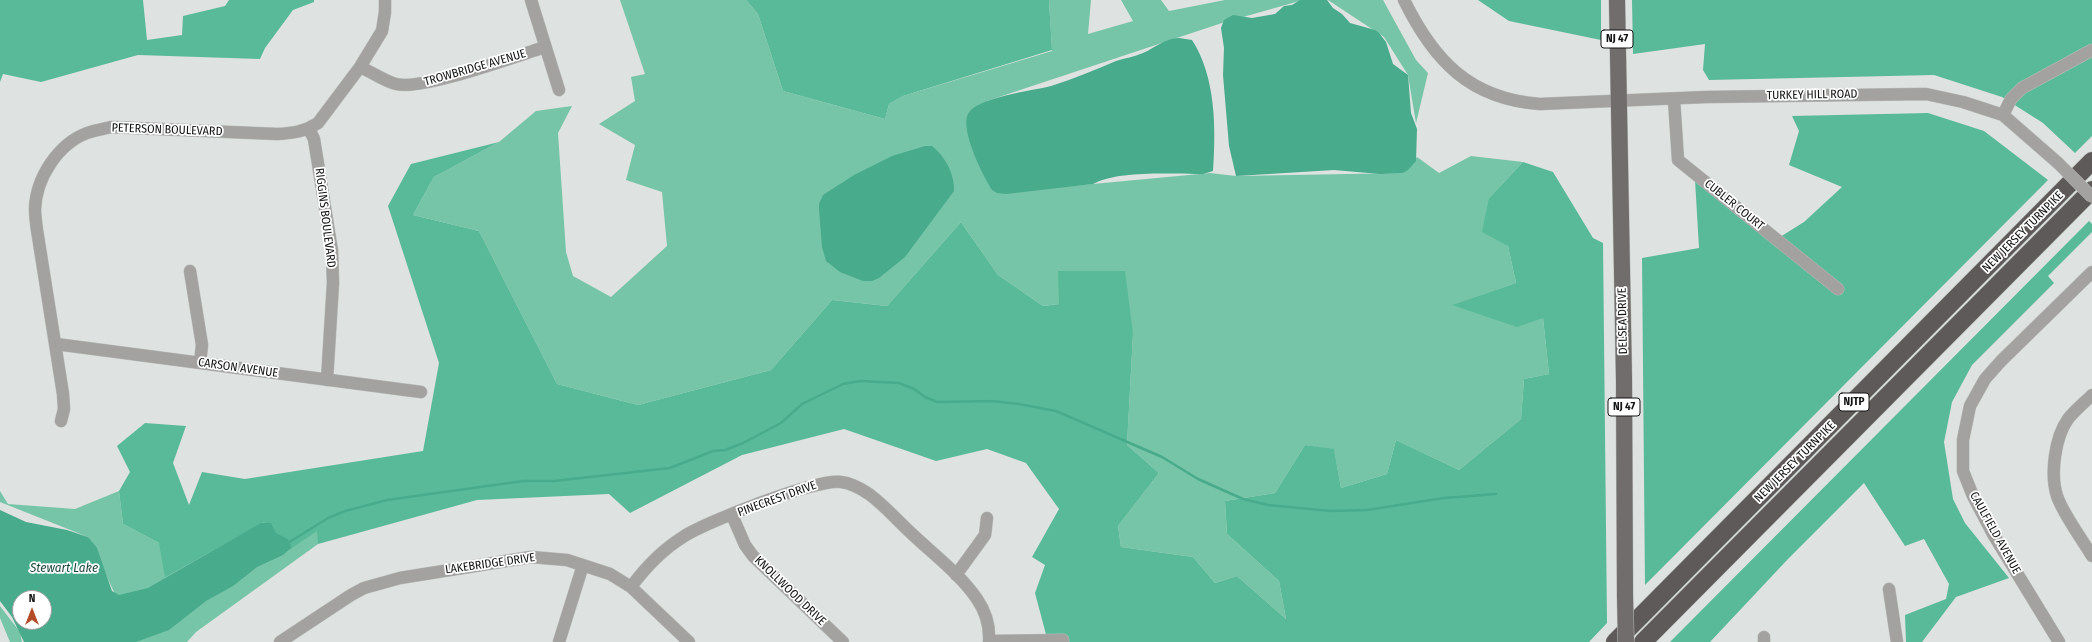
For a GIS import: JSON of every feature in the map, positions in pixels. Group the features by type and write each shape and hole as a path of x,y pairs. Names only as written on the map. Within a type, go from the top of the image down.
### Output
{"highway":[{"name":"NEW JERSEY TURNPIKE","path":"1615,642 2092,162"},
{"name":"NEW JERSEY TURNPIKE","path":"1643,642 2092,190"}],"main road":[{"name":"DELSEA DRIVE","path":"1617,0 1624,379 1626,642"}],"street":[{"name":"PETERSON BOULEVARD","path":"60,421 64,409 63,394 37,230 35,208 39,187 50,164 66,146 86,133 111,127 277,134 297,133 309,129 318,123 360,67 382,31 385,0"},
{"path":"531,0 559,90"},
{"name":"TURKEY HILL ROAD","path":"1404,0 1418,28 1437,54 1451,68 1480,89 1518,102 1540,104 1867,93 1926,94 1963,102 2003,115 2058,163 2092,196"},
{"name":"TROWBRIDGE AVENUE","path":"360,67 397,84 413,85 437,80 545,47"},
{"path":"2003,115 2011,99 2022,88 2092,50"},
{"name":"CUBLER COURT","path":"1674,99 1678,160 1838,289"},
{"name":"RIGGINS BOULEVARD","path":"309,129 314,139 332,251 332,283 327,380"},
{"path":"190,271 202,345 200,363"},
{"name":"CAULFIELD AVENUE","path":"2059,642 1993,534 1973,496 1964,470 1964,440 1970,406 1985,380 2001,361 2092,272"},
{"name":"CARSON AVENUE","path":"56,344 421,392"},
{"path":"2092,395 2068,419 2059,437 2056,448 2054,486 2057,497 2092,556"},
{"name":"PINECREST DRIVE","path":"631,587 649,565 678,540 696,529 810,485 825,482 846,483 870,495 956,575 977,599 985,613 989,627 989,641"},
{"name":"KNOLLWOOD DRIVE","path":"732,515 745,545 753,556 843,642"},
{"path":"956,575 985,535 987,518"},
{"name":"LAKEBRIDGE DRIVE","path":"280,642 364,588 400,578 531,557 567,560 610,574 631,587 689,642"},
{"path":"559,642 583,565"},
{"path":"1889,589 1897,642"},
{"path":"989,641 1064,640"}],"shaded area":[{"path":"0,0 143,0 147,40 182,35 183,16 225,6 229,0 314,0 314,2 293,10 265,48 260,59 138,55 41,82 3,74 0,82"},
{"path":"620,0 746,0 758,14 783,91 885,119 889,104 903,96 1052,51 1049,0 1091,0 1088,34 1133,21 1121,0 1161,0 1169,11 1225,0 1303,0 1222,23 987,101 997,193 1210,173 1236,176 1403,173 1417,157 1439,173 1471,156 1523,162 1489,198 1508,246 1516,283 1453,305 1543,318 1549,374 1524,379 1521,419 1459,470 1396,440 1387,474 1341,488 1334,450 1305,445 1275,493 1225,501 1227,534 1279,581 1286,619 1237,576 1215,583 1193,557 1121,547 1118,526 1159,473 1127,445 1133,334 1059,304 1043,306 998,275 961,222 887,306 832,300 771,370 638,405 557,384 479,231 413,215 434,177 499,142 536,111 572,106 558,133 566,252 573,276 611,297 667,246 662,192 626,180 635,145 599,124 635,101 631,77 645,74"},
{"path":"746,0 1049,0 1052,50 903,96 889,104 885,119 783,91 758,14"},
{"path":"1328,0 1383,0 1416,60 1428,73 1416,123 1408,75 1384,37"},
{"path":"1478,0 1601,0 1601,40 1509,21"},
{"path":"1632,0 2092,0 2092,136 2075,153 2043,123 2002,97 1934,75 1709,80 1703,70 1705,44 1633,54"},
{"path":"1928,113 1984,131 2048,180 1645,585 1642,258 1699,248 1695,180 1772,242 1804,222 1842,187 1789,165 1799,131 1792,116"},
{"path":"499,142 434,177 413,215 479,231 557,384 638,405 771,370 832,300 887,306 961,222 998,275 1043,306 1059,304 1058,271 1125,271 1133,334 1127,445 1159,473 1118,526 1121,547 1193,557 1215,583 1237,576 1286,619 1279,581 1227,534 1225,501 1275,493 1305,445 1334,449 1341,488 1387,474 1396,440 1459,470 1521,419 1524,379 1549,374 1543,318 1517,327 1452,305 1516,283 1508,246 1482,232 1489,198 1523,162 1553,172 1593,238 1603,243 1607,623 1589,642 1048,642 1035,593 1045,565 1032,557 1059,509 1026,463 987,449 936,461 844,429 742,455 630,513 609,494 477,500 318,544 317,531 289,550 264,522 165,577 159,543 123,524 119,491 130,472 117,446 145,423 186,426 173,463 189,505 202,472 245,479 423,451 439,363 388,206 411,164"},
{"path":"2089,221 2092,224 2092,232 2048,276 2054,283 1972,365 1952,402 1944,442 1953,499 1965,523 2009,578 1956,597 1922,642 1906,642 1905,615 1946,599 1949,584 1924,539 1905,546 1864,483 1788,559 1710,642 1670,642"},
{"path":"0,491 8,504 75,509 119,491 123,524 159,543 264,522 318,531 318,544 196,632 187,642 121,642 115,594 88,537 0,502"},
{"path":"0,606 12,622 12,630 18,630 20,632 22,642 10,642 0,618"}],"water":[{"path":"1300,0 1327,0 1333,8 1342,14 1350,23 1375,30 1386,42 1393,64 1408,75 1411,113 1417,129 1416,161 1408,170 1403,173 1380,174 1334,170 1236,176 1229,146 1223,75 1224,48 1221,28 1224,20 1233,15 1252,18 1275,14 1284,6 1292,5"},
{"path":"1179,38 1192,40 1206,70 1213,104 1213,171 1203,174 1162,173 1131,175 1104,180 1093,184 1006,194 997,193 992,190 978,164 967,131 966,121 968,114 973,108 993,99 1051,86 1116,61 1140,54 1165,41"},
{"path":"925,146 932,146 945,160 951,172 954,191 905,257 879,278 872,281 863,281 840,272 826,261 822,247 819,204 823,195 854,175 892,156"},
{"name":"Stewart Lake","path":"0,510 26,522 67,530 88,537 97,548 112,591 119,595 148,588 261,523 271,523 276,533 288,539 291,545 291,548 283,555 257,567 233,586 206,601 169,630 136,642 24,642 18,630 52,630 52,590 12,590 12,617 0,601"}],"waterway":[{"path":"288,543 328,518 345,511 387,500 523,481 554,481 670,468 713,451 725,450 743,443 781,423 802,404 843,384 860,381 899,383 914,389 925,397 937,402 992,401 1019,404 1056,411 1162,457 1198,479 1243,499 1268,505 1331,511 1367,510 1444,498 1496,494"}]}
